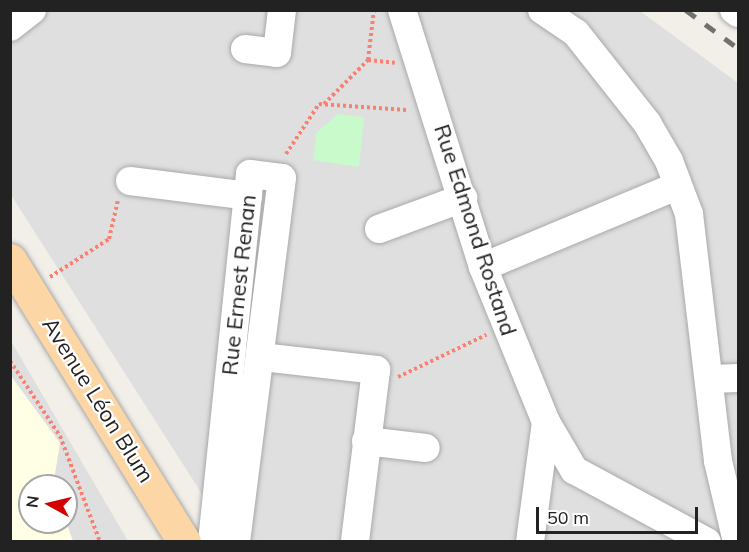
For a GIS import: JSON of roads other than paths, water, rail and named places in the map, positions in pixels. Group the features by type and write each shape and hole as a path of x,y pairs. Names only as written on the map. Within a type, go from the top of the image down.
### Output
{"main road":[{"name":"Avenue Léon Blum","path":"10,260 184,542"}],"street":[{"path":"10,27 32,10"},
{"path":"245,49 277,53 282,10"},
{"name":"Rue Edmond Rostand","path":"402,10 483,267 505,326 546,422 574,470"},
{"path":"542,10 576,33 647,123 669,161 689,214 725,379 718,461 736,542"},
{"path":"734,10 738,13"},
{"name":"Rue Ernest Renan","path":"212,541 250,174 282,178 236,542"},
{"path":"130,181 248,196"},
{"path":"483,267 677,186"},
{"path":"379,229 463,198"},
{"path":"261,357 375,380 355,542"},
{"path":"530,542 546,422"},
{"path":"366,441 426,448"},
{"path":"537,490 574,470 707,542"}],"railway":[{"path":"686,10 738,48"}]}
